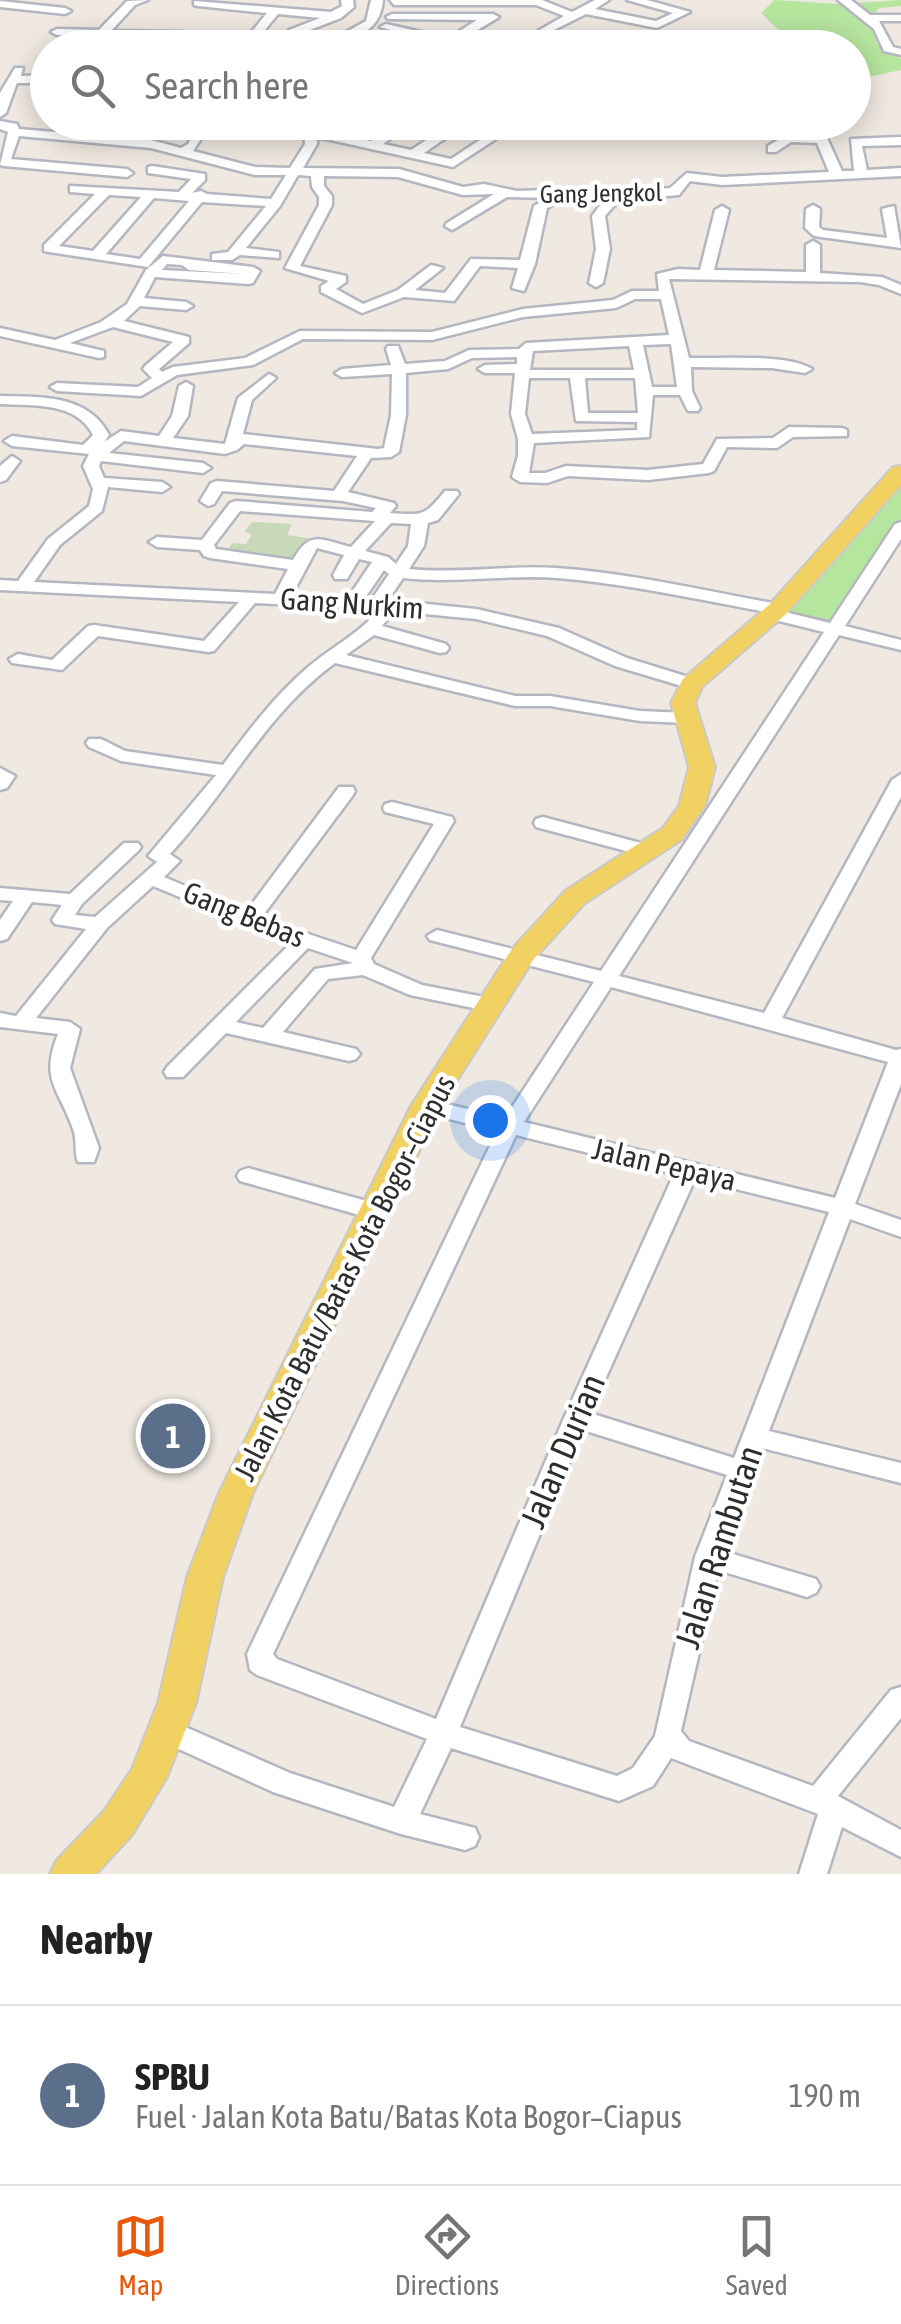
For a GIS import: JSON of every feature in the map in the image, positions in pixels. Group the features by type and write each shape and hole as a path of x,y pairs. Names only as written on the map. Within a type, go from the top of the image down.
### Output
{"main road":[{"path":"692,684 776,612 901,472"},
{"name":"Jalan Kota Batu/Batas Kota Bogor–Ciapus","path":"70,1874 118,1822 148,1778 184,1678 205,1577 221,1530 426,1106 522,955 574,897 672,834 696,796 702,767 684,699 692,684"}],"street":[{"path":"106,30 131,3 142,0"},
{"path":"306,30 336,16 348,7 347,0"},
{"path":"378,0 375,16 382,25 398,30"},
{"path":"549,30 603,0"},
{"path":"844,0 881,29 888,49 901,52"},
{"path":"382,25 394,1 541,6 656,25 684,12 642,1"},
{"path":"198,3 336,16"},
{"path":"0,4 65,11"},
{"path":"375,30 382,25 494,6"},
{"path":"463,30 494,6"},
{"path":"258,30 276,8"},
{"path":"870,18 901,18"},
{"path":"0,113 16,75 30,77"},
{"path":"0,125 13,126 14,132 4,162 127,173"},
{"name":"Gang Jengkol","path":"14,132 30,133"},
{"name":"Gang Jengkol","path":"105,140 151,144 217,158 250,170 294,174 355,170 408,175 460,190 484,188 615,197 674,192 688,177 722,181 901,172"},
{"path":"183,152 196,140"},
{"path":"294,174 311,140"},
{"path":"217,257 331,140"},
{"path":"343,140 457,162 489,140"},
{"path":"373,146 382,140"},
{"path":"412,155 435,140"},
{"path":"772,149 785,140"},
{"path":"823,140 836,173"},
{"path":"860,173 856,142 901,142"},
{"path":"152,170 200,177 184,194"},
{"path":"317,172 318,187 327,199 326,211 308,234 292,268 341,279 326,290 362,309 413,298 449,298 477,258 528,264"},
{"path":"393,188 408,175"},
{"path":"75,188 268,202"},
{"path":"105,192 49,248 143,264 201,196"},
{"path":"452,226 504,192"},
{"path":"519,288 541,206 566,193"},
{"path":"97,255 151,194"},
{"path":"596,283 604,252 597,216 600,207 615,197"},
{"path":"153,254 231,257 268,202"},
{"path":"813,209 812,228 820,234 897,244 889,210"},
{"path":"706,273 722,210"},
{"path":"813,245 813,276"},
{"path":"237,251 274,255"},
{"path":"58,344 112,322 136,302 151,273 163,260 253,271 248,280 151,273"},
{"path":"413,298 436,268"},
{"path":"693,408 685,391 683,362 662,276 813,276 876,280 901,290"},
{"path":"413,298 437,286"},
{"path":"57,387 131,394 142,392 178,370 248,362 300,335 413,338 628,296 664,295"},
{"path":"508,300 518,315"},
{"path":"136,302 192,309 173,336"},
{"path":"352,338 362,309"},
{"path":"404,320 413,338"},
{"path":"112,322 185,342 150,369 162,379"},
{"path":"0,332 99,354"},
{"path":"678,339 526,347 518,414 526,439 526,461 518,476 543,478 559,471 607,476 688,473 709,468 722,442 777,443 790,432 842,432"},
{"path":"526,439 645,432 644,391 635,340"},
{"path":"234,440 387,454 392,450 397,428 398,370 393,350"},
{"path":"342,373 448,365 469,354 577,373 642,374"},
{"path":"683,362 804,368"},
{"path":"485,369 524,365"},
{"path":"577,373 582,418 646,418"},
{"path":"100,434 232,448 245,398 269,378"},
{"path":"163,441 180,416 186,386"},
{"path":"644,391 685,391"},
{"path":"0,400 23,407 82,410 97,420 100,434 94,446 86,450 12,441"},
{"path":"23,586 54,542 94,511 100,494 98,482 90,473 95,456 121,436"},
{"path":"338,496 367,452"},
{"path":"95,456 203,468"},
{"path":"0,477 12,461"},
{"path":"98,482 162,486"},
{"path":"208,501 218,486 338,496 383,514"},
{"path":"206,545 236,506 383,514 416,520 432,516 452,494"},
{"path":"316,526 326,510"},
{"path":"341,575 383,514"},
{"path":"353,602 416,546 416,520"},
{"path":"901,527 509,1128 260,1654 260,1662 267,1667 442,1733 619,1789 644,1777 669,1738 680,1749 826,1804 901,1844"},
{"path":"157,542 206,545"},
{"path":"281,599 309,546 315,543 430,576 558,573 636,583 776,612 901,645"},
{"path":"206,545 210,553 300,566"},
{"path":"94,743 121,756 230,771 309,674 373,629 383,604 389,566"},
{"name":"Gang Nurkim","path":"0,586 353,602 510,620 692,684"},
{"path":"18,659 56,666 94,630 208,647 244,609 249,598"},
{"path":"373,629 440,648"},
{"path":"332,657 515,701 550,701 614,713 686,718"},
{"name":"Gang Bebas","path":"230,771 188,826 158,856 170,861 151,878 208,899 249,921 363,963 417,990 493,1006"},
{"path":"0,774 6,776 0,784"},
{"path":"770,1021 901,780"},
{"path":"249,921 272,895 346,790"},
{"path":"268,1037 322,974 363,963 445,821 392,808"},
{"path":"542,824 645,850"},
{"path":"100,924 62,920 75,900 131,847"},
{"path":"11,1022 100,924 151,878"},
{"path":"0,894 75,900"},
{"path":"0,936 25,898"},
{"path":"437,936 522,955 605,981 900,1058"},
{"path":"175,1072 304,942"},
{"path":"11,1022 70,1030 58,1066 64,1089 90,1140 86,1157"},
{"path":"221,1025 349,1054"},
{"name":"Jalan Rambutan","path":"669,1738 668,1722 708,1557 900,1058"},
{"name":"Jalan Pepaya","path":"426,1106 844,1208 901,1228"},
{"name":"Jalan Durian","path":"401,1822 687,1170"},
{"path":"248,1176 374,1211"},
{"path":"576,1418 739,1470"},
{"path":"754,1437 901,1473"},
{"path":"708,1557 807,1586"},
{"path":"814,1874 826,1804 901,1698"},
{"path":"167,1731 283,1783 401,1822 465,1838"}],"green space":[{"path":"774,0 838,4 901,0 901,6 880,8 874,13 877,44 901,59 901,70 871,76 871,30 779,30 761,13"},
{"path":"898,486 901,524 832,625 778,613"},
{"path":"252,522 292,524 287,535 313,539 296,566 224,557 232,543 246,544 252,534 244,532"}],"place":[{"name":"SPBU","path":"173,1436"}]}
